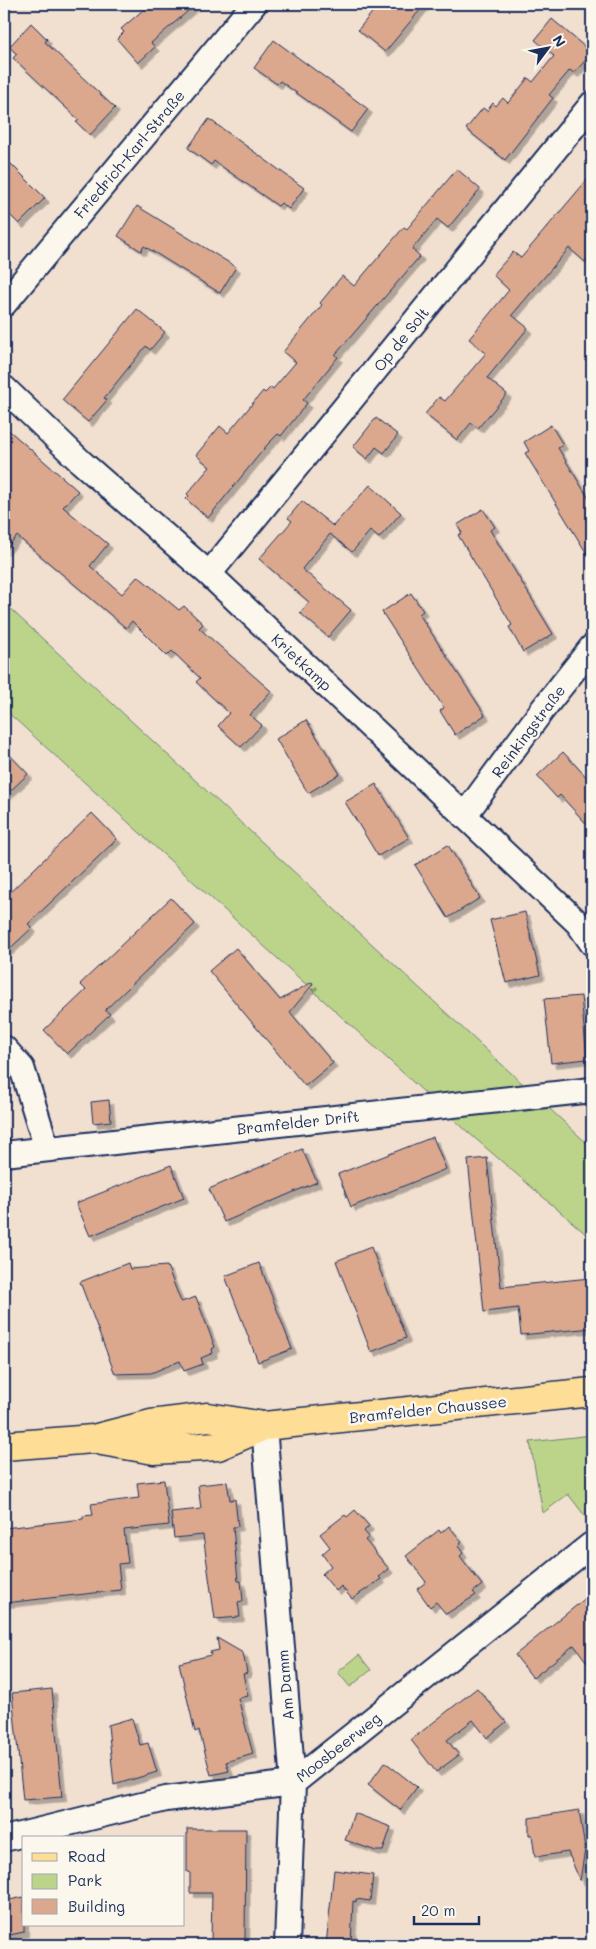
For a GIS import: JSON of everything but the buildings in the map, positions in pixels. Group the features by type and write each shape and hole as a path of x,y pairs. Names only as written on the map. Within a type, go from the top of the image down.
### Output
{"main road":[{"name":"Bramfelder Chaussee","path":"4,1446 93,1439 151,1424 208,1417 264,1426 592,1392"}],"street":[{"name":"Friedrich-Karl-Straße","path":"4,304 254,4"},
{"name":"Op de Solt","path":"209,574 592,104"},
{"name":"Krietkamp","path":"4,388 81,462 209,574 578,923 592,943"},
{"name":"Reinkingstraße","path":"464,816 543,709 592,647"},
{"path":"4,1048 22,1068 47,1149"},
{"name":"Bramfelder Drift","path":"4,1154 592,1090"},
{"name":"Am Damm","path":"264,1426 293,1783 287,1945"},
{"name":"Moosbeerweg","path":"4,1838 166,1799 293,1783 591,1545"}],"green space":[{"path":"4,603 592,1148 592,1267 587,1235 470,1134 4,709"},
{"path":"592,1435 592,1525 568,1494 543,1513 530,1442"},
{"path":"359,1655 371,1670 350,1687 338,1672"}]}
